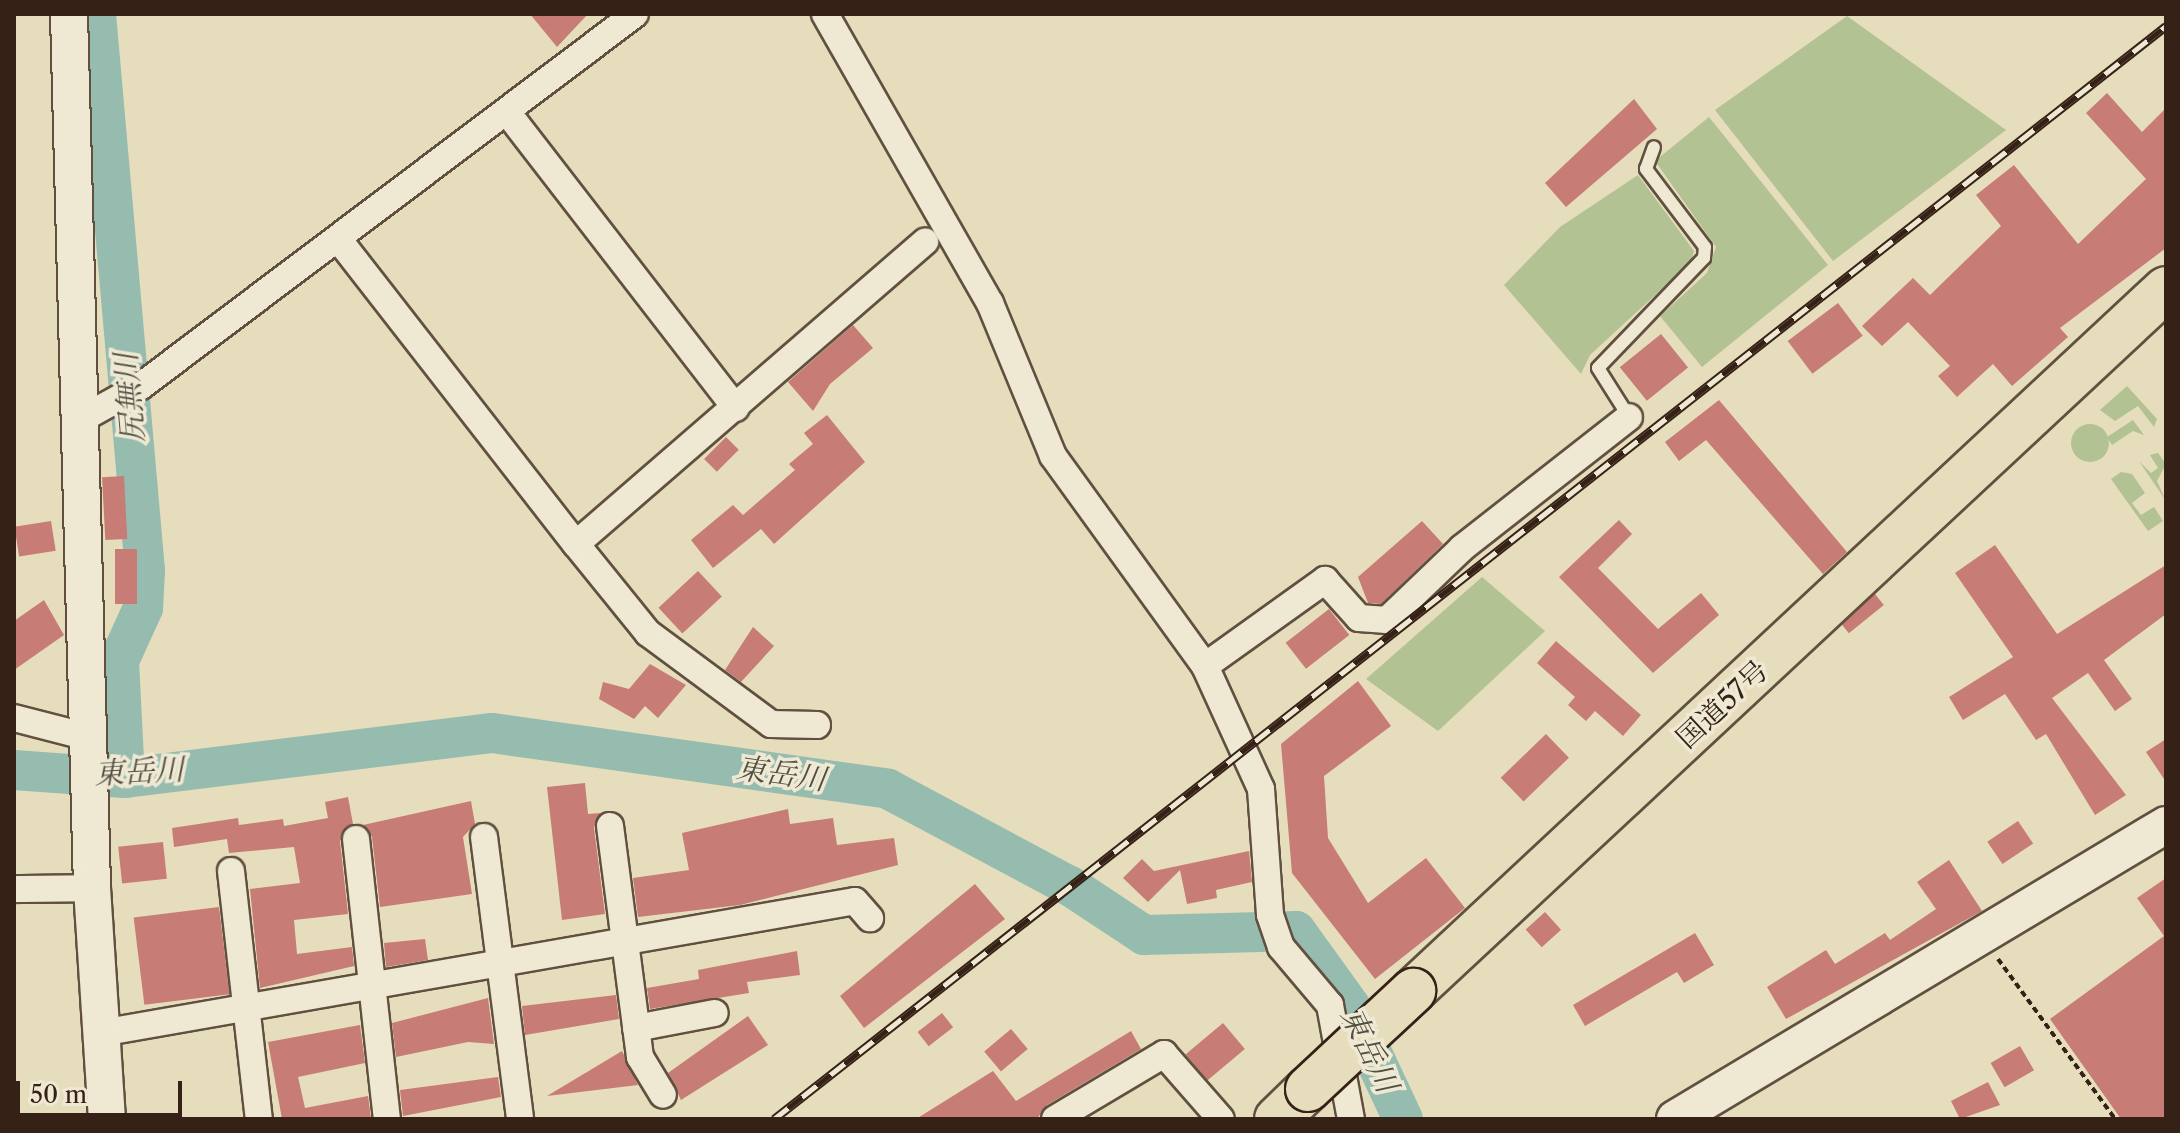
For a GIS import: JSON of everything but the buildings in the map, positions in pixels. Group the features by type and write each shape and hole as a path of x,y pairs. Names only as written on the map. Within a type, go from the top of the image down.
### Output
{"highway":[{"name":"国道57号","path":"1293,1104 2166,289"}],"street":[{"path":"69,14 101,410 92,745 92,888 107,1119"},
{"path":"101,410 141,386 339,240 635,14"},
{"path":"825,14 990,303 1053,456 1205,666 1261,789 1270,915 1281,947 1330,1005 1351,1119"},
{"path":"507,112 736,408"},
{"path":"339,240 648,633 771,724 817,725"},
{"path":"576,544 925,242"},
{"path":"1205,666 1325,580 1359,618 1387,620 1462,548 1629,417"},
{"path":"14,718 92,745"},
{"path":"1675,1119 1711,1110 1981,936 2166,825"},
{"path":"610,826 640,1057 663,1095"},
{"path":"484,837 497,963 520,1119"},
{"path":"356,839 387,1119"},
{"path":"231,871 259,1119"},
{"path":"14,889 92,888"},
{"path":"101,1033 855,901 870,918"},
{"path":"636,1028 715,1013"},
{"path":"1055,1119 1164,1054 1221,1119"}],"lane":[{"path":"1629,417 1598,368 1704,258 1705,247 1646,169 1654,147"}],"path":[{"path":"1981,936 2115,1119"}],"green space":[{"path":"1847,16 2006,130 1833,261 1715,110"},
{"path":"1709,117 1828,265 1702,367 1660,316 1707,273 1716,247 1655,161"},
{"path":"1638,175 1694,251 1691,262 1590,355 1581,374 1504,285 1560,227"},
{"path":"2127,386 2157,419 2154,427 2138,406 2115,421 2100,410"},
{"path":"2133,420 2144,435 2133,431 2112,445 2107,437"},
{"path":"2090,424 2104,429 2109,443 2104,457 2090,462 2076,457 2071,443 2076,429"},
{"path":"2158,453 2166,464 2157,481 2166,501 2139,461 2151,473 2158,468 2150,455"},
{"path":"2121,472 2132,474 2145,493 2132,503 2141,515 2154,507 2163,521 2148,531 2111,479"},
{"path":"1482,577 1545,631 1438,731 1366,679"}],"waterway":[{"name":"尻無川","path":"96,14 145,571 143,608 119,661 125,778"},
{"name":"東岳川","path":"14,770 125,778 492,733 888,789 1070,886 1144,935 1296,931 1350,1006 1403,1119"}],"railway":[{"path":"774,1119 2166,26"}]}
